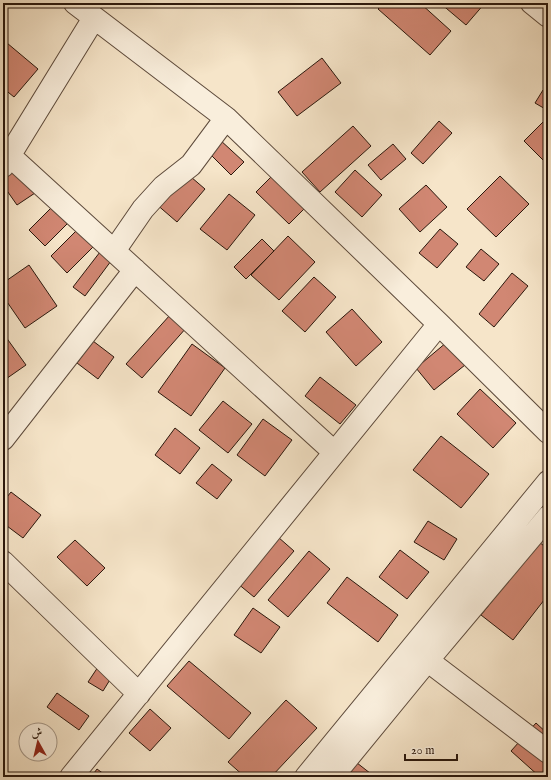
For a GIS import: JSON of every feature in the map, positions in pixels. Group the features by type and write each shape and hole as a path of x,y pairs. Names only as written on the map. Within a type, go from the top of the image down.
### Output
{"street":[{"path":"75,3 226,118 439,324 548,432"},
{"path":"532,3 548,16"},
{"path":"94,18 6,161 136,270 334,452"},
{"path":"114,251 163,186 191,165 226,118"},
{"path":"3,439 136,270"},
{"path":"71,777 439,324"},
{"path":"332,777 419,654 548,482"},
{"path":"306,777 548,517"},
{"path":"3,562 139,694"},
{"path":"419,654 548,752"}],"building":[{"path":"384,3 420,3 451,31 430,55 378,9"},
{"path":"440,3 485,3 466,25"},
{"path":"7,43 38,69 14,97 3,88 3,48"},
{"path":"322,58 341,83 297,116 278,92"},
{"path":"543,90 548,92 547,110 535,103"},
{"path":"548,117 548,165 524,141"},
{"path":"439,121 452,133 423,164 411,153"},
{"path":"353,126 371,146 320,192 302,172"},
{"path":"219,139 244,162 231,175 207,151"},
{"path":"393,144 406,159 381,180 368,165"},
{"path":"17,168 35,193 17,205 3,185 3,178"},
{"path":"355,170 382,195 362,217 335,192"},
{"path":"184,171 205,189 177,222 155,203"},
{"path":"274,174 307,206 289,224 256,192"},
{"path":"500,176 529,204 496,237 467,209"},
{"path":"426,185 447,207 420,232 399,209"},
{"path":"229,194 255,215 227,250 200,229"},
{"path":"54,205 70,221 45,246 29,230"},
{"path":"78,229 95,245 67,273 51,256"},
{"path":"440,229 458,244 437,268 419,253"},
{"path":"288,236 315,262 279,300 251,275"},
{"path":"262,239 274,251 246,279 234,267"},
{"path":"481,249 499,264 484,281 466,267"},
{"path":"100,252 111,261 85,296 73,287"},
{"path":"29,265 57,306 25,328 3,296 3,283"},
{"path":"512,273 528,286 494,327 479,314"},
{"path":"314,277 336,297 305,332 282,311"},
{"path":"179,305 194,319 142,378 126,364"},
{"path":"352,309 382,342 356,366 326,332"},
{"path":"3,333 26,365 3,381"},
{"path":"93,341 114,357 98,379 77,363"},
{"path":"447,342 465,365 434,390 416,368"},
{"path":"192,344 225,368 191,416 158,392"},
{"path":"320,377 356,405 340,424 305,396"},
{"path":"480,389 516,423 493,448 457,414"},
{"path":"223,401 252,424 228,453 199,430"},
{"path":"263,419 292,440 265,476 237,455"},
{"path":"175,428 200,448 180,474 155,455"},
{"path":"441,436 489,474 461,508 413,470"},
{"path":"212,464 232,480 217,499 196,483"},
{"path":"11,492 41,515 23,538 3,523 3,502"},
{"path":"428,521 457,539 444,560 414,542"},
{"path":"278,537 294,551 254,597 237,583"},
{"path":"75,540 105,568 87,586 57,557"},
{"path":"539,542 548,549 548,595 513,640 481,615"},
{"path":"400,550 429,572 407,599 379,577"},
{"path":"309,551 330,569 288,617 268,600"},
{"path":"347,577 398,615 378,642 327,603"},
{"path":"253,608 280,627 261,653 234,635"},
{"path":"102,661 116,670 103,691 88,682"},
{"path":"189,661 251,713 229,739 167,686"},
{"path":"57,693 89,716 79,730 47,707"},
{"path":"286,700 317,728 271,777 245,777 228,762"},
{"path":"150,709 171,728 150,751 129,733"},
{"path":"536,723 548,734 548,777 540,777 511,751"},
{"path":"352,759 375,777 338,777"},
{"path":"97,769 108,777 91,777"}]}
